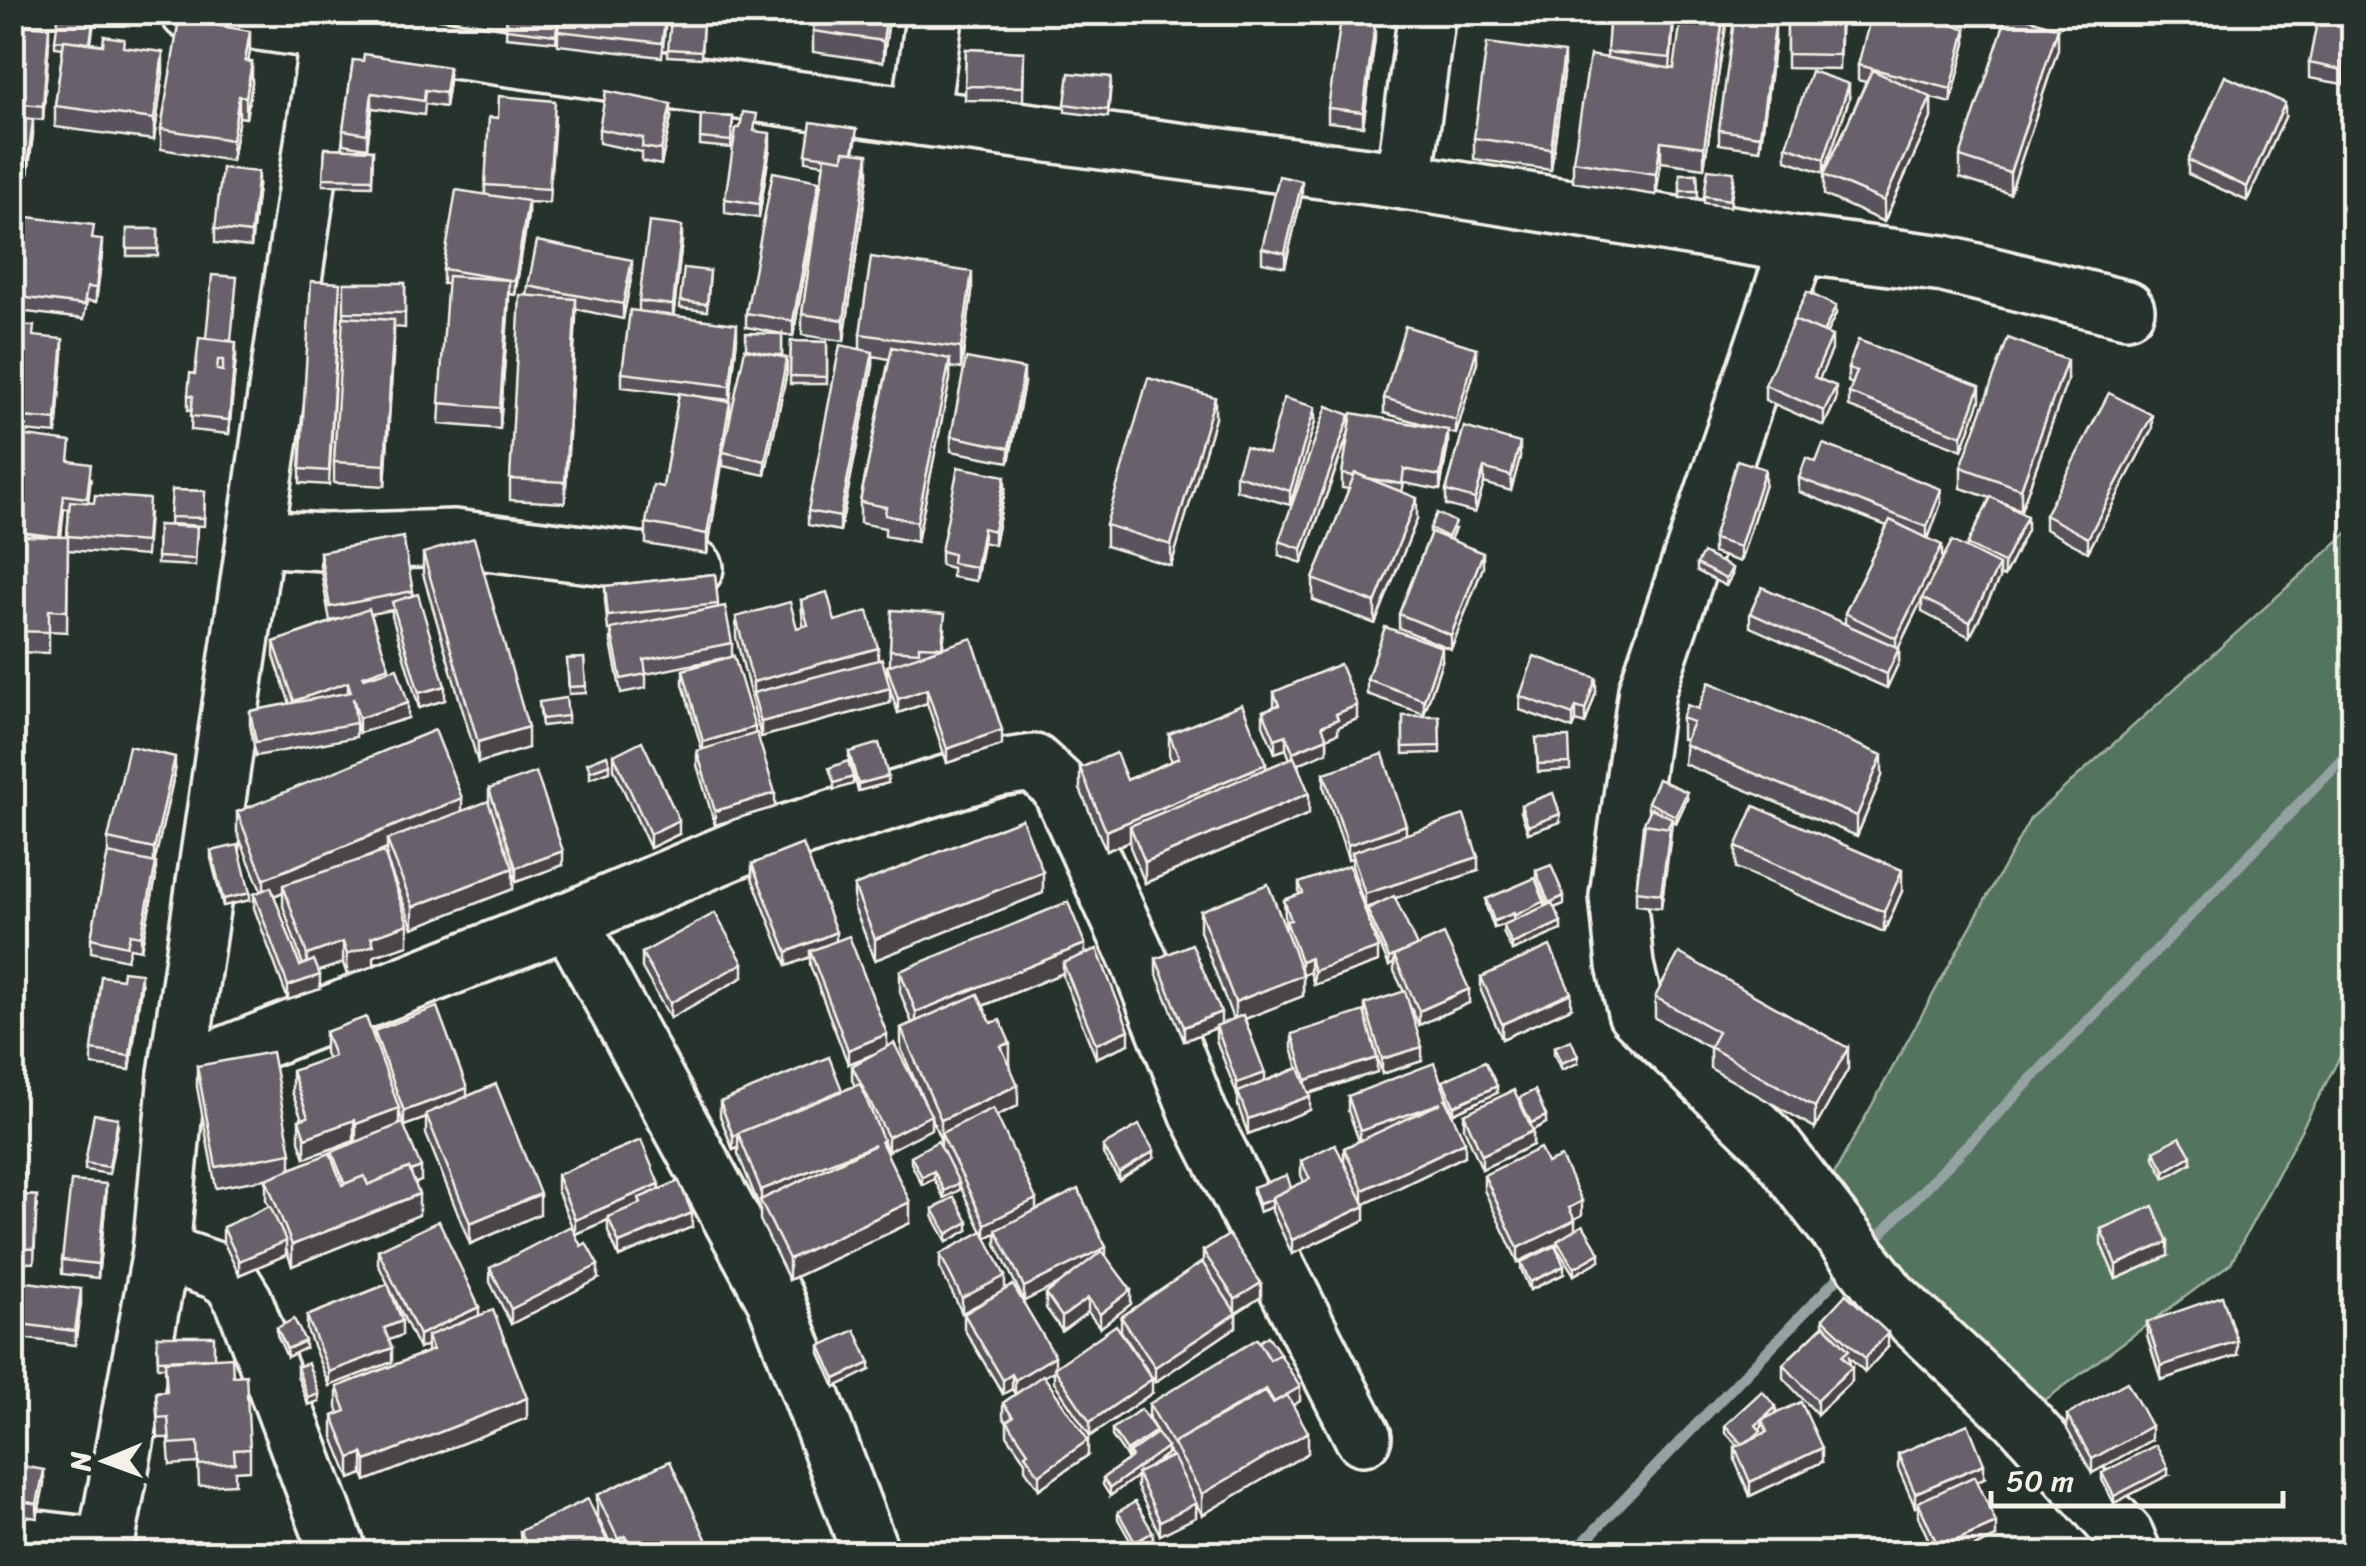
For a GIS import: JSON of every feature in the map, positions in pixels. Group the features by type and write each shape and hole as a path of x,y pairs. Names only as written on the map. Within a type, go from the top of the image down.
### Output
{"street":[{"path":"189,12 329,34 453,31 920,117 1404,181 1798,245 1944,264 2126,309"},
{"path":"920,117 935,12"},
{"path":"1404,181 1428,12"},
{"path":"12,1536 104,1550 161,1252 177,1074 329,34"},
{"path":"1798,245 1647,690 1618,896 1625,965 1636,1012 1771,1143 1890,1297 2019,1417 2125,1535 2133,1554"},
{"path":"255,538 324,542 454,538 695,568"},
{"path":"177,1074 747,846 998,768 1034,763 1059,786 1139,961 1199,1114 1363,1438"},
{"path":"569,920 775,1299 870,1554"},
{"path":"161,1252 217,1270 238,1290 339,1554"}],"green space":[{"path":"2353,528 2353,1032 2231,1263 2029,1412 1808,1221 2030,819"}],"building":[{"path":"12,12 24,12 23,25 49,27 43,106 12,103"},
{"path":"59,12 94,15 90,43 55,40"},
{"path":"507,12 558,12 556,35 506,29"},
{"path":"560,12 666,12 662,43 558,31"},
{"path":"816,12 887,12 883,41 813,31"},
{"path":"1610,12 1674,12 1670,58 1607,52"},
{"path":"1682,12 1724,12 1704,147 1661,141 1656,174 1573,161 1590,55 1674,69"},
{"path":"1787,12 1840,12 1839,55 1787,54"},
{"path":"1872,12 1903,12 1966,29 1951,89 1858,65"},
{"path":"2008,12 2058,28 2010,173 1960,157"},
{"path":"2319,12 2354,12 2343,70 2309,63"},
{"path":"179,19 250,31 245,61 252,62 246,97 239,96 232,140 161,129"},
{"path":"671,19 703,22 701,51 668,49"},
{"path":"1341,19 1375,24 1363,112 1328,108"},
{"path":"1734,20 1775,26 1760,136 1719,130"},
{"path":"104,36 124,39 123,47 163,52 154,119 55,106 64,40 103,45"},
{"path":"1487,43 1564,53 1551,149 1474,138"},
{"path":"966,49 1024,52 1023,87 965,86"},
{"path":"364,54 449,67 445,93 425,90 424,101 372,93 367,134 343,130 353,60 363,61"},
{"path":"1872,70 1931,97 1884,201 1824,175"},
{"path":"1811,71 1849,84 1824,159 1786,146"},
{"path":"1069,73 1111,77 1108,110 1065,104"},
{"path":"2225,76 2285,103 2247,187 2188,160"},
{"path":"606,91 671,104 661,150 642,147 643,138 599,129"},
{"path":"499,96 555,101 549,189 485,185 489,117 498,118"},
{"path":"743,112 757,114 754,131 770,133 759,204 725,199 736,128 740,128"},
{"path":"701,115 733,117 731,141 700,138"},
{"path":"12,117 33,120 23,200 12,199"},
{"path":"811,122 857,129 853,152 844,151 843,159 806,154"},
{"path":"325,148 373,150 372,179 323,178"},
{"path":"844,151 868,154 844,320 802,314 825,156 843,159"},
{"path":"222,168 258,172 251,233 215,229"},
{"path":"1708,169 1734,172 1730,200 1704,196"},
{"path":"773,172 819,181 793,321 746,313"},
{"path":"1680,174 1697,174 1698,191 1680,191"},
{"path":"1279,176 1302,181 1285,253 1262,248"},
{"path":"456,190 528,201 515,281 443,269"},
{"path":"12,217 23,218 12,302"},
{"path":"28,217 94,225 92,239 102,240 96,288 87,287 84,305 18,297"},
{"path":"649,222 682,226 673,305 639,301"},
{"path":"127,229 158,229 158,249 127,249"},
{"path":"537,241 632,260 623,304 528,286"},
{"path":"871,257 972,272 961,348 860,334"},
{"path":"684,268 710,271 707,304 680,301"},
{"path":"212,275 237,277 231,341 206,338"},
{"path":"448,276 509,280 500,408 439,403"},
{"path":"311,281 340,283 329,471 300,469"},
{"path":"344,283 405,283 405,313 344,312"},
{"path":"1807,292 1836,306 1823,333 1794,320 1792,323"},
{"path":"520,295 576,299 565,482 510,479"},
{"path":"630,310 737,324 730,386 622,373"},
{"path":"343,317 394,320 385,465 334,462"},
{"path":"1794,320 1832,336 1814,377 1836,386 1824,411 1765,385"},
{"path":"12,325 34,326 33,336 63,339 56,420 12,416"},
{"path":"1405,326 1477,348 1456,420 1384,398"},
{"path":"746,333 782,334 782,355 746,349"},
{"path":"199,338 236,342 229,420 191,416 190,373 195,374"},
{"path":"2008,338 2067,360 2021,489 1961,467"},
{"path":"1858,340 1980,386 1962,436 1849,393 1857,371 1848,368"},
{"path":"791,341 827,342 827,377 790,376"},
{"path":"840,345 873,352 840,517 808,511"},
{"path":"892,347 950,359 917,522 885,515 886,507 860,502"},
{"path":"745,349 787,358 765,461 723,452"},
{"path":"966,358 1024,369 1009,448 951,436"},
{"path":"1148,378 1215,397 1171,545 1106,525"},
{"path":"679,393 730,402 707,534 646,523 653,485 663,487"},
{"path":"2109,393 2152,415 2088,538 2045,515"},
{"path":"1284,398 1315,407 1290,491 1236,475 1245,447 1268,454"},
{"path":"1327,406 1350,415 1302,549 1279,541"},
{"path":"1352,413 1448,430 1440,476 1404,469 1402,484 1355,473 1342,474"},
{"path":"1464,427 1520,443 1511,476 1484,468 1475,499 1446,491"},
{"path":"12,434 71,442 69,461 91,464 87,498 64,495 59,537 12,531"},
{"path":"1823,444 1941,489 1927,527 1799,478 1806,458 1816,462"},
{"path":"1737,460 1765,469 1740,547 1713,539"},
{"path":"958,467 1005,476 994,531 983,528 976,567 952,563 953,554 941,551"},
{"path":"1355,473 1417,498 1375,603 1313,579"},
{"path":"172,490 205,491 204,518 170,517"},
{"path":"95,495 149,499 146,542 67,536 70,501 94,503"},
{"path":"1991,497 2027,516 2004,563 1967,545"},
{"path":"1437,513 1455,522 1448,537 1430,528"},
{"path":"1890,520 1942,545 1896,638 1845,613"},
{"path":"158,525 197,527 195,559 157,557"},
{"path":"1431,532 1483,553 1451,635 1399,614"},
{"path":"12,536 68,537 67,611 49,610 49,632 12,631"},
{"path":"403,537 413,591 330,607 320,552"},
{"path":"474,538 528,727 478,742 423,553"},
{"path":"1952,541 1999,565 1970,622 1922,598"},
{"path":"1703,553 1732,568 1726,579 1697,564"},
{"path":"715,574 718,604 608,616 605,586"},
{"path":"1762,587 1899,648 1887,674 1750,613"},
{"path":"827,592 835,621 868,611 878,648 753,682 736,617 790,602 797,628 808,625 801,600"},
{"path":"418,594 445,686 419,693 392,602"},
{"path":"725,606 732,643 644,660 646,674 621,679 611,629"},
{"path":"369,609 389,667 363,676 397,668 408,703 359,718 353,698 356,723 256,742 250,711 351,692 348,682 294,701 274,642"},
{"path":"892,610 945,614 942,647 919,646 919,652 890,650"},
{"path":"1385,627 1442,647 1424,700 1367,679"},
{"path":"972,638 1002,730 947,749 927,689 898,699 887,666"},
{"path":"734,656 755,727 703,742 683,670"},
{"path":"1534,656 1596,678 1585,710 1576,707 1573,715 1520,696"},
{"path":"584,658 586,686 569,687 567,659"},
{"path":"882,659 890,688 761,722 753,693"},
{"path":"1340,664 1357,705 1336,714 1338,719 1322,726 1327,738 1293,752 1286,735 1275,739 1263,711 1279,705 1274,692"},
{"path":"1709,682 1882,755 1857,816 1684,744 1693,722 1682,718 1687,705 1698,709"},
{"path":"566,698 568,716 542,719 539,702"},
{"path":"1242,704 1266,764 1106,831 1080,768 1116,753 1127,780 1179,758 1169,734"},
{"path":"1403,716 1439,716 1440,746 1403,747"},
{"path":"435,730 462,798 264,879 237,812"},
{"path":"757,733 775,793 715,811 697,751"},
{"path":"1569,737 1570,763 1538,764 1536,738"},
{"path":"642,741 679,820 650,834 614,755"},
{"path":"879,743 888,776 858,784 849,752"},
{"path":"129,746 175,757 154,849 108,839"},
{"path":"1383,754 1406,825 1348,845 1324,773"},
{"path":"607,755 610,764 590,771 587,763"},
{"path":"1294,757 1309,793 1145,862 1130,826"},
{"path":"848,761 853,777 834,783 829,768"},
{"path":"536,772 563,851 516,868 489,789"},
{"path":"1658,779 1687,792 1676,816 1648,802"},
{"path":"1553,793 1560,814 1528,826 1521,805"},
{"path":"488,801 513,868 413,907 387,840"},
{"path":"1754,806 1902,870 1884,912 1736,847"},
{"path":"1651,808 1672,818 1667,828 1643,825"},
{"path":"1464,815 1478,857 1365,894 1352,852"},
{"path":"1022,819 1043,872 875,939 854,886"},
{"path":"1645,824 1670,828 1661,894 1636,891"},
{"path":"803,844 836,932 787,952 752,864"},
{"path":"238,845 250,893 223,899 211,851"},
{"path":"384,852 408,924 371,937 374,945 347,954 343,942 307,955 283,885"},
{"path":"108,853 156,863 141,936 130,934 127,946 91,938"},
{"path":"1349,865 1378,948 1314,971 1310,958 1301,961 1286,921 1291,920 1284,900 1303,893 1299,883"},
{"path":"1551,865 1564,896 1549,903 1536,871"},
{"path":"1535,878 1544,901 1494,921 1486,899"},
{"path":"1268,884 1303,975 1235,1002 1200,911"},
{"path":"271,887 300,966 314,960 320,975 288,986 254,894"},
{"path":"1394,896 1417,946 1389,958 1367,909"},
{"path":"1068,902 1085,944 916,1012 900,971"},
{"path":"1552,903 1561,922 1512,944 1503,925"},
{"path":"715,913 743,963 670,1003 642,953"},
{"path":"1444,934 1469,989 1419,1011 1394,956"},
{"path":"849,936 887,1034 848,1050 810,951"},
{"path":"1192,944 1221,1012 1184,1027 1156,959"},
{"path":"1550,946 1571,993 1502,1024 1481,977"},
{"path":"1097,949 1129,1030 1096,1044 1063,963"},
{"path":"1679,953 1848,1048 1815,1107 1710,1047 1718,1032 1655,997"},
{"path":"123,971 141,973 130,1056 92,1050 101,976 122,979"},
{"path":"1405,991 1422,1047 1382,1059 1365,1004"},
{"path":"978,994 991,1023 1000,1020 1010,1043 1001,1046 1018,1085 941,1120 901,1028"},
{"path":"437,1007 467,1088 404,1111 374,1031"},
{"path":"1364,1011 1377,1058 1306,1080 1292,1034"},
{"path":"1243,1015 1265,1073 1237,1083 1216,1026"},
{"path":"366,1017 399,1108 305,1138 299,1120 308,1117 292,1071 334,1056 325,1032"},
{"path":"1571,1040 1578,1056 1561,1063 1554,1047"},
{"path":"894,1043 931,1115 888,1137 852,1066"},
{"path":"272,1052 291,1153 216,1167 197,1066"},
{"path":"829,1057 842,1090 733,1136 720,1102"},
{"path":"1485,1061 1497,1086 1454,1106 1443,1081"},
{"path":"1434,1063 1465,1142 1363,1190 1344,1148 1441,1103 1360,1131 1348,1096"},
{"path":"1299,1068 1310,1096 1248,1119 1238,1092"},
{"path":"496,1084 540,1194 470,1223 426,1114"},
{"path":"860,1084 910,1202 789,1259 760,1200 875,1145 761,1190 738,1133"},
{"path":"1514,1090 1533,1131 1482,1155 1464,1114"},
{"path":"1535,1090 1546,1116 1531,1123 1519,1098"},
{"path":"993,1108 1036,1199 985,1224 941,1133"},
{"path":"94,1114 118,1118 109,1167 85,1163"},
{"path":"403,1123 421,1167 369,1185 364,1176 345,1184 332,1152"},
{"path":"1139,1125 1154,1151 1119,1173 1103,1146"},
{"path":"2180,1137 2191,1156 2165,1171 2154,1151"},
{"path":"641,1140 659,1184 575,1220 557,1175"},
{"path":"938,1141 959,1183 944,1191 934,1171 922,1177 911,1156"},
{"path":"1335,1144 1365,1206 1292,1240 1272,1197 1310,1179 1301,1161"},
{"path":"1540,1148 1547,1163 1561,1157 1582,1201 1569,1208 1575,1220 1518,1248 1484,1175"},
{"path":"330,1153 342,1185 364,1176 368,1185 409,1168 419,1194 292,1245 266,1179"},
{"path":"1287,1175 1291,1188 1259,1204 1253,1187"},
{"path":"71,1181 106,1184 98,1264 62,1260"},
{"path":"679,1181 692,1213 619,1243 608,1217"},
{"path":"1078,1189 1106,1247 1024,1287 996,1230"},
{"path":"12,1194 37,1196 34,1249 12,1248"},
{"path":"954,1197 968,1222 947,1234 933,1209"},
{"path":"270,1206 286,1241 239,1261 223,1227"},
{"path":"2153,1206 2168,1242 2116,1265 2101,1229"},
{"path":"439,1221 479,1307 419,1335 378,1250"},
{"path":"1583,1225 1600,1253 1574,1268 1557,1241"},
{"path":"571,1226 581,1246 586,1243 598,1265 511,1309 490,1268"},
{"path":"983,1231 1005,1276 962,1298 940,1254"},
{"path":"1229,1235 1261,1283 1235,1299 1203,1251"},
{"path":"1555,1246 1564,1266 1530,1282 1521,1262"},
{"path":"1102,1251 1131,1290 1100,1314 1088,1298 1062,1317 1046,1294"},
{"path":"1202,1262 1236,1313 1155,1367 1121,1317"},
{"path":"12,1280 81,1289 75,1331 12,1323"},
{"path":"388,1284 402,1321 384,1328 392,1348 329,1372 307,1316"},
{"path":"1013,1285 1055,1356 1015,1380 1012,1374 1003,1380 964,1314"},
{"path":"1846,1294 1888,1333 1865,1358 1823,1319"},
{"path":"2222,1296 2237,1341 2161,1366 2147,1322"},
{"path":"493,1310 527,1398 366,1461 363,1453 350,1458 333,1416 346,1411 337,1387 433,1350 427,1336"},
{"path":"294,1319 305,1341 287,1349 277,1328"},
{"path":"1116,1325 1152,1379 1090,1422 1054,1368"},
{"path":"1824,1325 1849,1350 1842,1356 1852,1367 1817,1400 1783,1364"},
{"path":"855,1330 870,1363 835,1379 820,1346"},
{"path":"157,1336 214,1336 214,1358 158,1360"},
{"path":"1268,1336 1281,1355 1270,1360 1259,1342"},
{"path":"1257,1339 1270,1360 1280,1354 1300,1387 1274,1402 1266,1389 1173,1445 1149,1404"},
{"path":"232,1357 233,1376 246,1375 250,1449 234,1450 235,1463 199,1465 198,1442 170,1444 168,1417 158,1418 156,1392 167,1391 165,1361"},
{"path":"308,1363 319,1394 308,1398 297,1367"},
{"path":"1043,1375 1088,1440 1039,1475 1007,1421 1013,1417 1003,1403"},
{"path":"2127,1382 2151,1426 2092,1459 2067,1415"},
{"path":"1266,1391 1273,1403 1287,1395 1308,1432 1202,1494 1173,1443"},
{"path":"1762,1391 1776,1407 1756,1425 1761,1431 1742,1444 1725,1425"},
{"path":"1801,1402 1822,1448 1750,1482 1735,1447 1767,1432 1762,1420"},
{"path":"1141,1409 1156,1431 1127,1451 1112,1429"},
{"path":"1968,1424 1984,1464 1915,1493 1898,1454"},
{"path":"1157,1433 1167,1447 1110,1488 1103,1478"},
{"path":"2156,1445 2168,1468 2114,1496 2102,1473"},
{"path":"1173,1456 1196,1503 1160,1521 1137,1473"},
{"path":"670,1461 713,1554 633,1554 625,1536 618,1539 597,1495"},
{"path":"12,1464 44,1470 37,1504 12,1499"},
{"path":"1975,1476 1996,1523 1939,1548 1918,1502"},
{"path":"588,1499 613,1554 531,1554 520,1531"},
{"path":"1135,1502 1153,1532 1135,1542 1118,1512"},
{"path":"832,1544 836,1554 811,1554"}],"waterway":[{"path":"1870,1245 2354,747"},
{"path":"1572,1554 1850,1265"}]}
